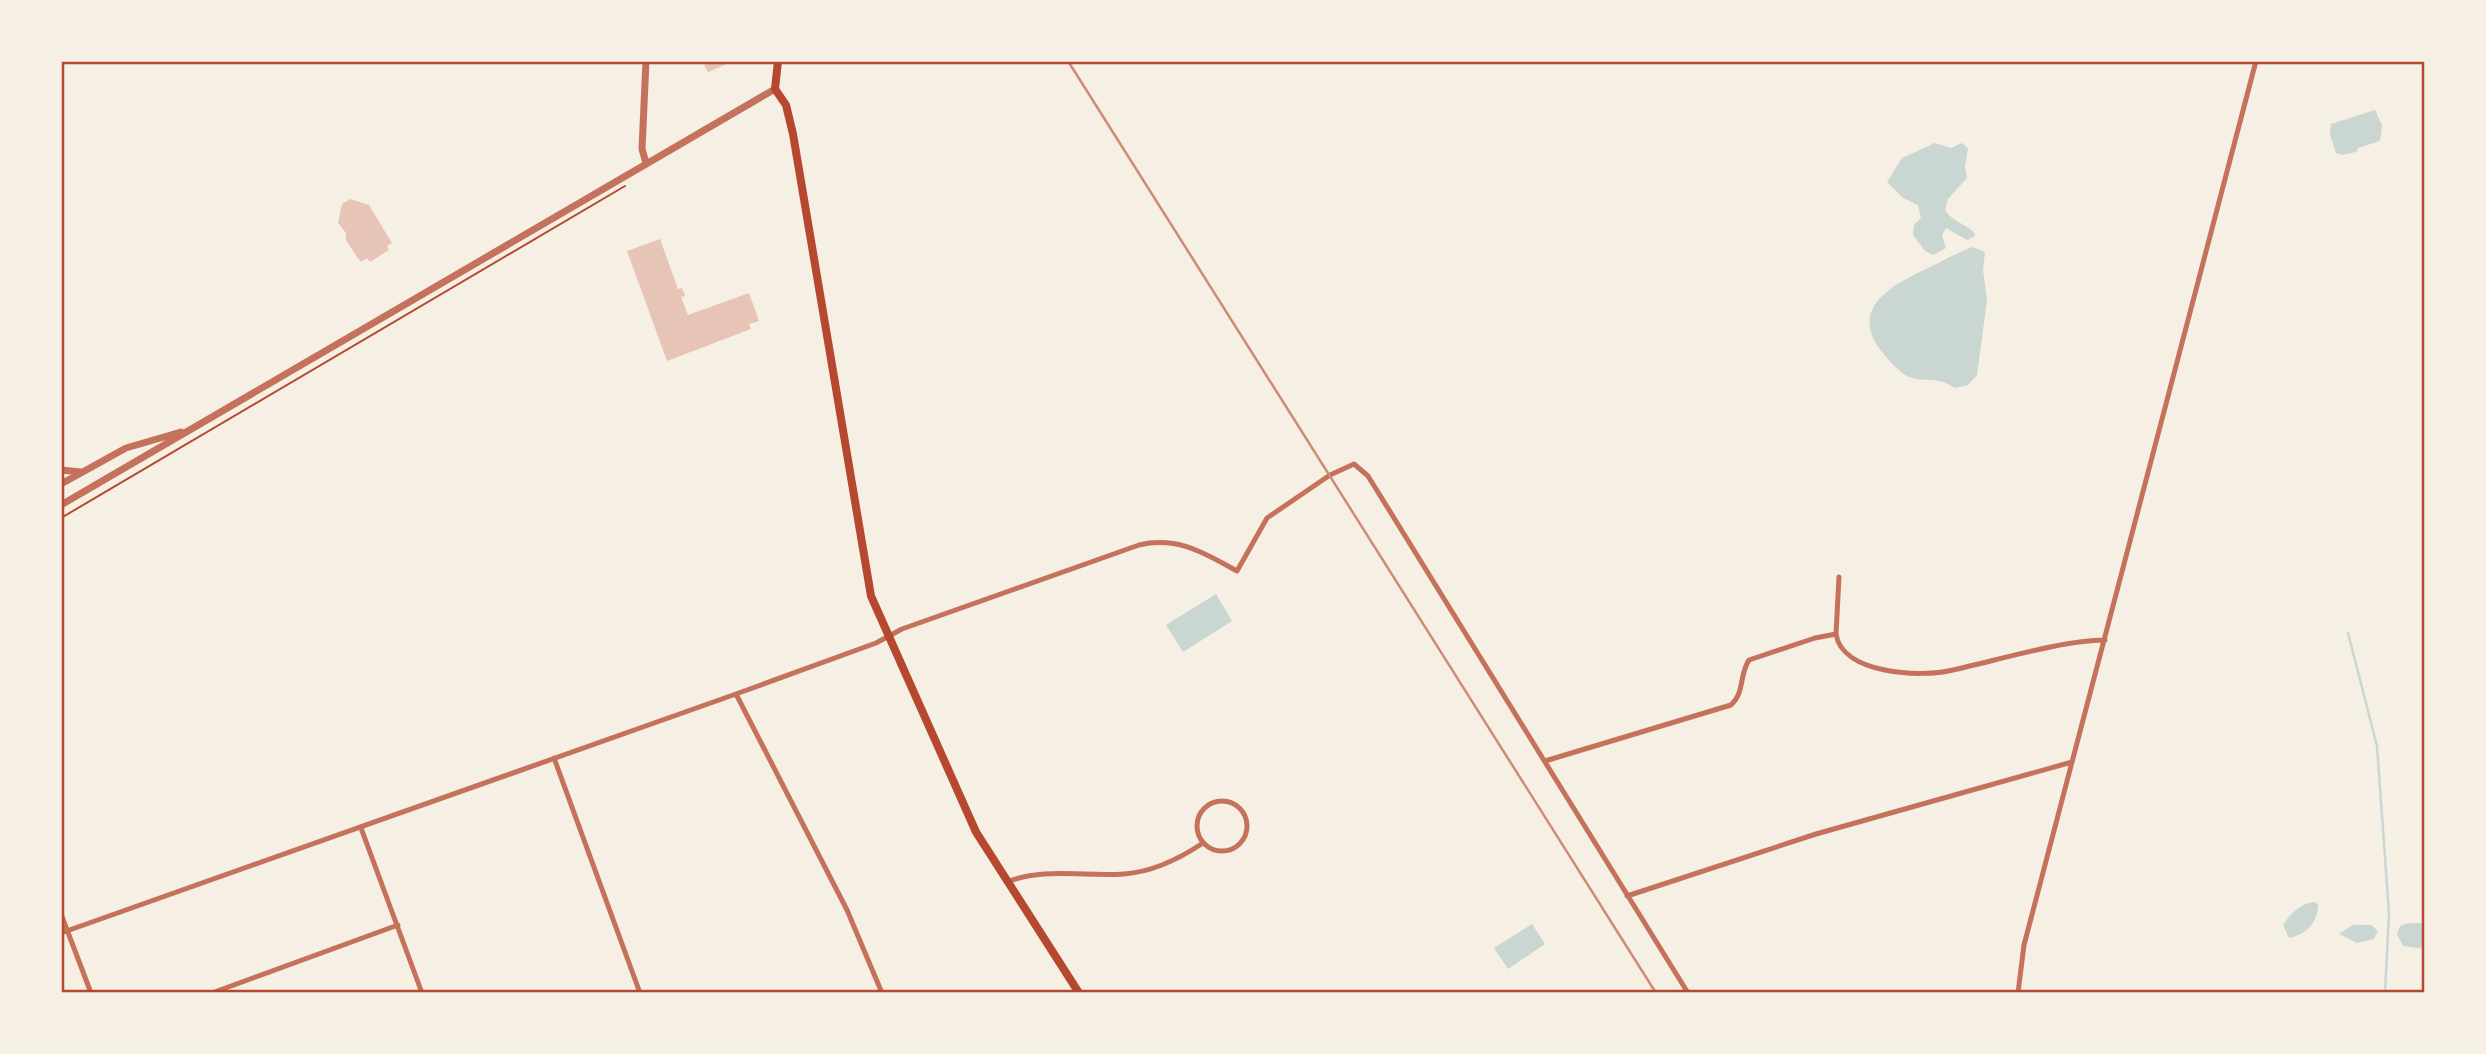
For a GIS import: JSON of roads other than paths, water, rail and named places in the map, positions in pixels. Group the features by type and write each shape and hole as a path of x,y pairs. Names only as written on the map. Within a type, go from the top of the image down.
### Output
{"main road":[{"path":"778,61 775,89 786,105 793,134 864,569 871,596 970,820 1079,993"}],"street":[{"path":"646,61 642,149 646,163"},
{"path":"2018,993 2024,946 2256,61"},
{"path":"61,505 775,89"},
{"path":"61,484 135,445 188,431"},
{"path":"64,932 736,694 890,636 902,629 1150,542 1167,541 1189,546 1237,571 1269,516 1330,475 1356,464 1368,476 1688,993"},
{"path":"61,470 82,472"},
{"path":"1839,577 1836,634 1843,653 1853,661 1900,671 1952,671 2105,640"},
{"path":"1545,761 1731,705 1740,694 1744,667 1749,660 1815,638 1836,634"},
{"path":"736,694 847,910 881,993"},
{"path":"554,758 640,993"},
{"path":"1627,896 1815,834 2072,762"},
{"path":"1222,801 1243,811 1247,828 1241,844 1225,852 1216,851 1203,843 1197,827 1201,812 1207,806 1222,801"},
{"path":"361,828 422,993"},
{"path":"1007,882 1032,874 1134,873 1164,865 1203,843"},
{"path":"61,914 64,932 91,993"},
{"path":"212,993 397,925"}],"waterway":[{"path":"2348,633 2377,746 2389,913 2385,993"}],"railway":[{"path":"1068,61 1656,993"}]}
